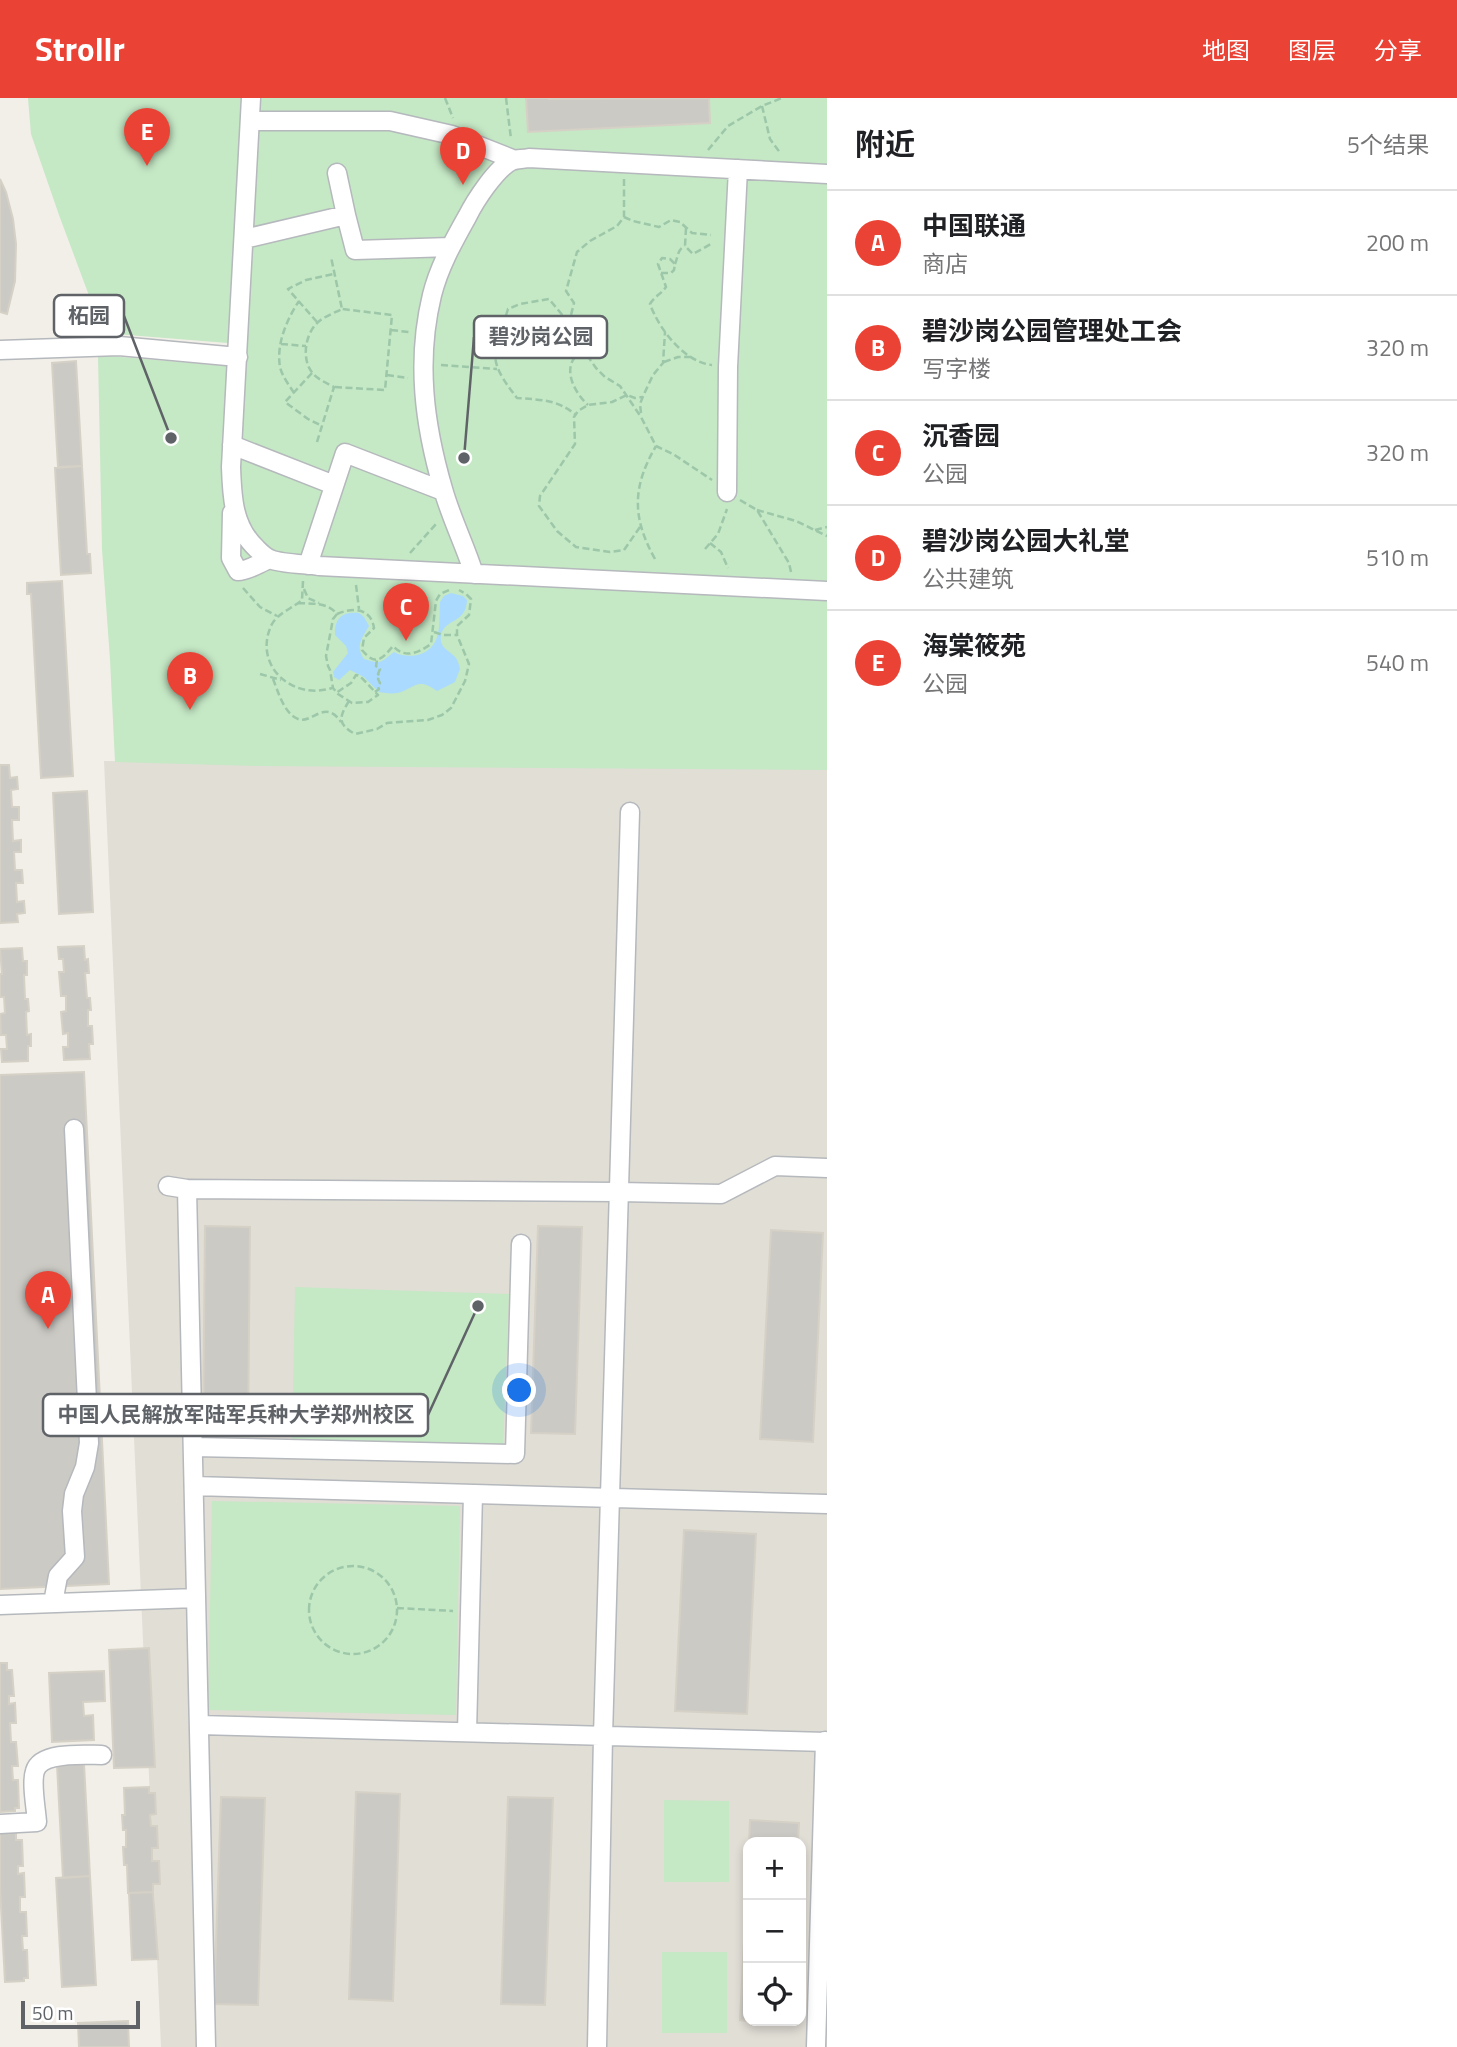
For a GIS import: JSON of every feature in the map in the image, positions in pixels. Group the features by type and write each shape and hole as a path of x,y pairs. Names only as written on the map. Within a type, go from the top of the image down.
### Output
{"street":[{"path":"251,98 231,467 231,558 238,570 246,571 270,559 356,568 827,591"},
{"path":"250,121 390,121 452,135 514,160"},
{"path":"474,574 447,500 430,441 423,371 432,294 451,247 473,206 501,168 514,160 529,158 827,174"},
{"path":"727,492 728,367 738,169"},
{"path":"337,173 355,250 451,247"},
{"path":"244,239 346,215"},
{"path":"0,350 119,346 238,357"},
{"path":"232,445 334,485"},
{"path":"309,565 345,453 447,500"},
{"path":"232,502 240,526 251,544 270,559"},
{"path":"467,550 481,562 509,575"},
{"path":"597,2047 603,1736 630,812"},
{"path":"53,1603 58,1576 75,1557 72,1511 74,1494 86,1467 89,1444 74,1129"},
{"path":"168,1186 187,1189 721,1194 775,1166 827,1168"},
{"path":"187,1189 206,2047"},
{"path":"193,1447 515,1454 521,1244"},
{"path":"194,1486 827,1504"},
{"path":"467,1732 474,1494"},
{"path":"0,1605 196,1598"},
{"path":"199,1725 826,1742 816,2047"},
{"path":"0,1824 37,1822 34,1774 42,1760 51,1757 102,1755"}],"path":[{"path":"506,98 514,160"},
{"path":"686,166 709,149 727,126 782,98"},
{"path":"762,106 770,139 785,160 798,172"},
{"path":"569,323 574,303 566,291 577,252 590,241 617,226 624,217 624,163"},
{"path":"624,217 659,227 671,220 680,222 692,233 711,235"},
{"path":"686,228 685,246 692,254 711,244"},
{"path":"661,273 671,273 674,270 678,253 685,246"},
{"path":"331,257 342,309"},
{"path":"675,264 670,259 663,258 658,264 666,287 650,304 671,340 691,357 706,364 728,367"},
{"path":"317,322 288,289 306,280 334,274"},
{"path":"576,415 553,401 517,398 502,378 495,360 496,341 508,309 549,299 569,323 583,351 596,368 620,386 656,446 673,454 757,510 796,521 827,536"},
{"path":"294,393 280,368 281,344 291,313 299,301"},
{"path":"342,309 392,315 384,390 334,387 312,373 305,360 306,345 317,322 342,309"},
{"path":"663,363 665,330"},
{"path":"281,344 306,345"},
{"path":"583,351 576,354 571,361 570,374 579,397 588,405"},
{"path":"641,417 642,397 653,375 663,363 678,357 691,357"},
{"path":"386,375 498,369"},
{"path":"312,373 285,402 323,426"},
{"path":"317,442 334,387"},
{"path":"640,527 624,550 610,552 576,547 557,531 539,506 540,496 575,444 578,411 588,405 612,402 627,396 642,397"},
{"path":"655,559 640,527 637,510 645,471 656,446"},
{"path":"705,549 718,534 727,509 727,492"},
{"path":"394,570 447,500"},
{"path":"757,510 789,563 793,589"},
{"path":"815,530 827,527"},
{"path":"710,543 721,552 732,587"},
{"path":"281,680 268,658 269,633 277,616 302,600 302,586 309,565"},
{"path":"356,568 359,609"},
{"path":"238,570 243,589 260,607 277,616"},
{"path":"302,586 308,598 333,609 337,614"},
{"path":"273,678 286,708 296,718 303,720 322,712 332,713 337,715 344,727 355,734 377,729 387,723 428,720 442,715 451,708 465,681 469,664 457,635 457,626 469,615 471,599 457,589 440,594 436,601 435,632 431,644 420,652 406,654 398,652 393,646 386,656 377,660 370,659 362,650 364,638 374,628 372,620 359,609 351,608 337,614 332,619 326,656 333,688 336,692 349,701 368,702 379,695 356,675 351,683 336,692"},
{"path":"298,603 321,604"},
{"path":"435,632 457,635"},
{"path":"376,692 380,682 377,660"},
{"path":"260,674 281,680 300,690 312,692 333,688"},
{"path":"341,723 341,714 349,701"},
{"path":"348,1566 363,1567 382,1577 394,1594 397,1608 395,1623 389,1636 379,1646 352,1654 337,1651 324,1644 309,1619 313,1590 322,1578 334,1570 348,1566"},
{"path":"397,1608 470,1612"}],"shaded area":[{"path":"104,761 827,769 827,2047 161,2047"}],"green space":[{"path":"28,98 827,98 827,770 255,766 115,762 102,549 98,355 225,366 228,343 103,333 31,134"},
{"path":"295,1287 509,1294 503,1448 292,1441"},
{"path":"212,1501 460,1506 456,1715 208,1710"},
{"path":"664,1800 729,1801 729,1882 664,1882"},
{"path":"662,1952 727,1952 727,2033 662,2033"}],"water":[{"path":"451,593 467,600 463,613 443,630 441,635 443,646 456,658 459,665 455,682 437,691 420,684 390,693 379,692 364,677 350,670 339,680 334,677 333,672 348,653 346,646 335,635 336,624 341,617 348,613 359,613 369,626 360,646 364,659 381,662 394,652 405,655 422,654 437,638 440,602 444,596"}],"building":[{"path":"526,98 709,98 710,123 528,132"},
{"path":"0,179 13,219 16,244 15,281 7,314 0,312"},
{"path":"76,361 82,466 58,467 52,363"},
{"path":"82,466 87,554 90,554 91,573 61,575 55,468"},
{"path":"62,581 73,776 41,778 31,594 27,594 27,583"},
{"path":"0,765 9,765 10,778 17,777 18,789 11,790 12,807 19,807 19,820 12,820 13,841 21,840 21,852 14,852 15,870 22,870 23,883 16,883 17,902 24,901 25,913 17,914 18,922 0,923"},
{"path":"87,791 93,912 59,914 53,793"},
{"path":"84,946 89,973 85,973 87,998 90,998 91,1010 88,1010 88,1026 92,1026 93,1044 89,1044 90,1059 64,1060 63,1047 68,1047 68,1033 63,1034 61,1012 66,1011 66,996 61,996 59,972 64,972 58,947"},
{"path":"22,948 23,961 27,961 27,975 24,975 25,999 28,999 27,1035 31,1034 31,1046 28,1046 28,1061 2,1062 1,1049 7,1049 6,1035 1,1035 0,1014 5,1013 4,997 0,997 0,949"},
{"path":"84,1072 109,1584 0,1589 0,1075"},
{"path":"205,1226 250,1227 248,1434 203,1433"},
{"path":"538,1226 582,1227 575,1434 531,1433"},
{"path":"771,1230 823,1233 813,1442 760,1439"},
{"path":"684,1530 756,1534 747,1714 675,1711"},
{"path":"149,1648 155,1767 114,1768 109,1650"},
{"path":"0,1663 7,1663 7,1670 12,1670 14,1696 9,1696 9,1704 15,1703 16,1723 10,1723 11,1742 16,1742 18,1766 12,1766 13,1780 18,1780 19,1808 15,1808 15,1811 0,1812"},
{"path":"104,1671 105,1701 83,1702 84,1716 93,1715 94,1740 52,1742 49,1673"},
{"path":"84,1764 90,1876 63,1878 57,1765"},
{"path":"149,1787 149,1793 155,1793 156,1814 150,1815 151,1826 157,1826 158,1848 152,1848 152,1861 159,1861 160,1884 153,1884 153,1892 128,1893 123,1847 126,1847 126,1830 123,1830 122,1815 125,1815 124,1788"},
{"path":"356,1792 400,1794 393,2001 349,1999"},
{"path":"221,1797 265,1798 258,2005 214,2004"},
{"path":"508,1797 553,1798 545,2005 501,2004"},
{"path":"750,1820 799,1823 798,1837 749,1837"},
{"path":"16,1832 16,1840 22,1840 23,1866 18,1866 18,1874 24,1873 25,1897 20,1897 20,1912 26,1912 27,1936 22,1936 23,1950 27,1950 28,1978 24,1978 24,1981 5,1982 0,1833"},
{"path":"90,1876 96,1985 62,1987 56,1878"},
{"path":"153,1892 158,1959 132,1960 129,1893"},
{"path":"743,1960 743,2020 740,2020"},
{"path":"128,2021 129,2047 79,2047 78,2023"}],"place":[{"name":"海棠筱苑","path":"147,166"},
{"name":"碧沙岗公园大礼堂","path":"463,185"},
{"name":"柘园","path":"171,438"},
{"name":"碧沙岗公园","path":"464,458"},
{"name":"沉香园","path":"406,641"},
{"name":"碧沙岗公园管理处工会","path":"190,710"},
{"name":"中国人民解放军陆军兵种大学郑州校区","path":"478,1306"},
{"name":"中国联通","path":"48,1329"}]}
